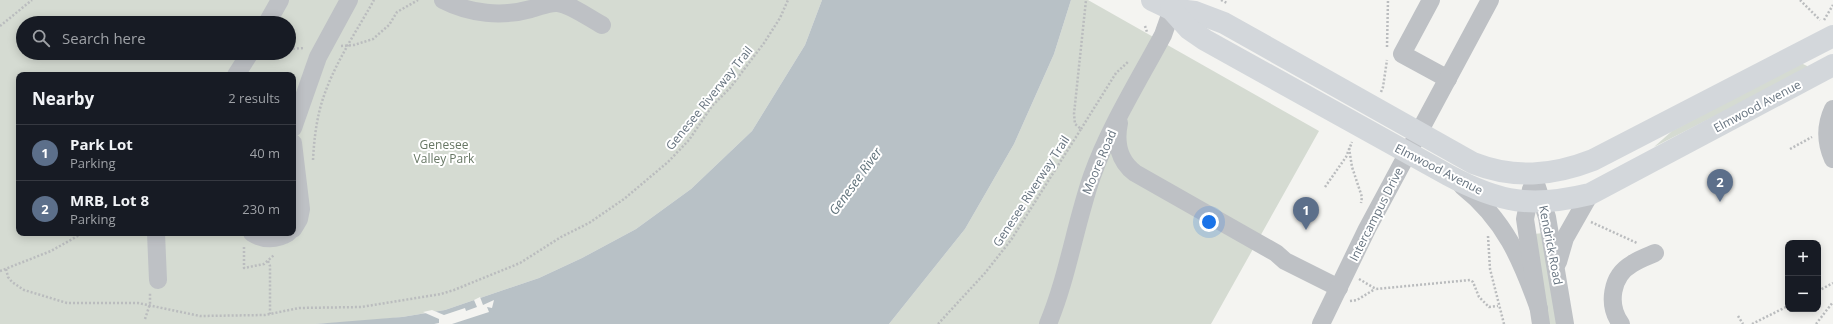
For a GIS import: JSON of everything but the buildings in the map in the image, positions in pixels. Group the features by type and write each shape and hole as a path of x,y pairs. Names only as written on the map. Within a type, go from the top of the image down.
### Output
{"main road":[{"name":"Elmwood Avenue","path":"1165,3 1224,23 1473,163 1497,172 1533,175 1560,171 1593,160 1821,30"},
{"name":"Elmwood Avenue","path":"1165,3 1185,25 1205,40 1474,189 1494,196 1535,202 1556,201 1590,194 1831,70"}],"street":[{"path":"271,16 280,0"},
{"path":"296,120 322,48 349,0"},
{"path":"443,0 461,8 493,13 516,12 546,4 558,3 602,25"},
{"path":"1431,0 1402,54 1448,78"},
{"name":"Intercampus Drive","path":"1321,324 1341,294 1395,176 1490,0"},
{"name":"Moore Road","path":"1048,324 1064,279 1080,213 1090,180 1120,116 1163,35 1165,3"},
{"path":"1821,30 1831,70"},
{"path":"238,72 246,60"},
{"path":"1833,109 1829,118 1827,138 1833,159"},
{"path":"1120,116 1117,137 1123,159 1129,169 1276,253 1285,261 1341,294"},
{"path":"296,168 301,209 299,219 296,224"},
{"path":"1448,175 1481,203 1501,226 1523,263 1540,316"},
{"name":"Kendrick Road","path":"1533,175 1535,202 1547,217 1565,324"},
{"path":"1556,269 1565,238 1590,194"},
{"name":"Kendrick Road","path":"1535,202 1525,219 1540,316"},
{"path":"156,236 158,280"},
{"path":"248,239 270,239 279,236"},
{"path":"1621,324 1613,309 1613,293 1618,276 1631,264 1655,253"}],"path":[{"path":"0,26 32,0"},
{"path":"312,164 315,134 321,104 330,80 374,0"},
{"path":"322,48 348,46 362,43 381,34 397,12 418,0"},
{"name":"Genesee Riverway Trail","path":"6,269 8,277 12,282 24,290 67,303 150,304 192,316 270,314 299,308 367,307 441,294 520,263 589,223 624,199 680,151 697,130 712,106 730,88 764,43 780,18 788,0"},
{"name":"Genesee Riverway Trail","path":"938,324 985,273 1011,240 1081,129 1076,124 1074,114 1086,0"},
{"path":"1221,0 1228,4"},
{"path":"1387,50 1388,0"},
{"path":"1800,0 1821,30 1833,5"},
{"path":"1145,26 1147,34"},
{"path":"1383,87 1387,56"},
{"path":"1081,129 1116,73 1130,60"},
{"path":"1378,92 1385,96"},
{"path":"1325,187 1346,157 1349,148 1352,167 1362,197 1361,208"},
{"path":"1590,222 1638,243"},
{"path":"1489,234 1487,238 1490,269 1498,306 1504,324"},
{"path":"0,271 51,251 78,236"},
{"path":"248,239 244,268 258,266 268,261 275,253"},
{"path":"268,261 270,266 270,314"},
{"path":"1354,277 1376,289"},
{"path":"145,319 150,304 150,280 158,280"},
{"path":"1341,294 1350,301 1357,300 1376,289 1470,280 1473,282 1479,297 1489,307 1498,306"},
{"path":"1821,289 1833,283"},
{"path":"1816,324 1833,302"},
{"path":"1752,324 1785,308"},
{"path":"1738,316 1743,324"}],"green space":[{"name":"Genesee Valley Park","path":"0,0 822,0 805,45 752,131 691,189 636,229 582,258 539,278 445,310 368,321 315,324 0,324"},
{"path":"1071,0 1088,0 1319,131 1211,324 889,324 965,229 1014,144 1054,54"},
{"path":"1801,63 1807,66 1807,69 1654,147 1672,131"},
{"path":"1543,233 1559,324 1547,324 1534,234"}],"water":[{"name":"Genesee River","path":"822,0 1071,0 1054,54 1014,144 965,229 889,324 315,324 402,317 445,310 539,278 582,258 636,229 691,189 752,131 805,45"}],"pier":[{"path":"480,297 483,305 494,300 492,308 487,307 489,312 452,324 434,324 439,323 439,319 423,312 432,310 444,315 465,308 466,311 477,307 474,300"}],"place":[{"name":"MRB, Lot 8","path":"1720,202"},
{"name":"Park Lot","path":"1306,230"}]}
